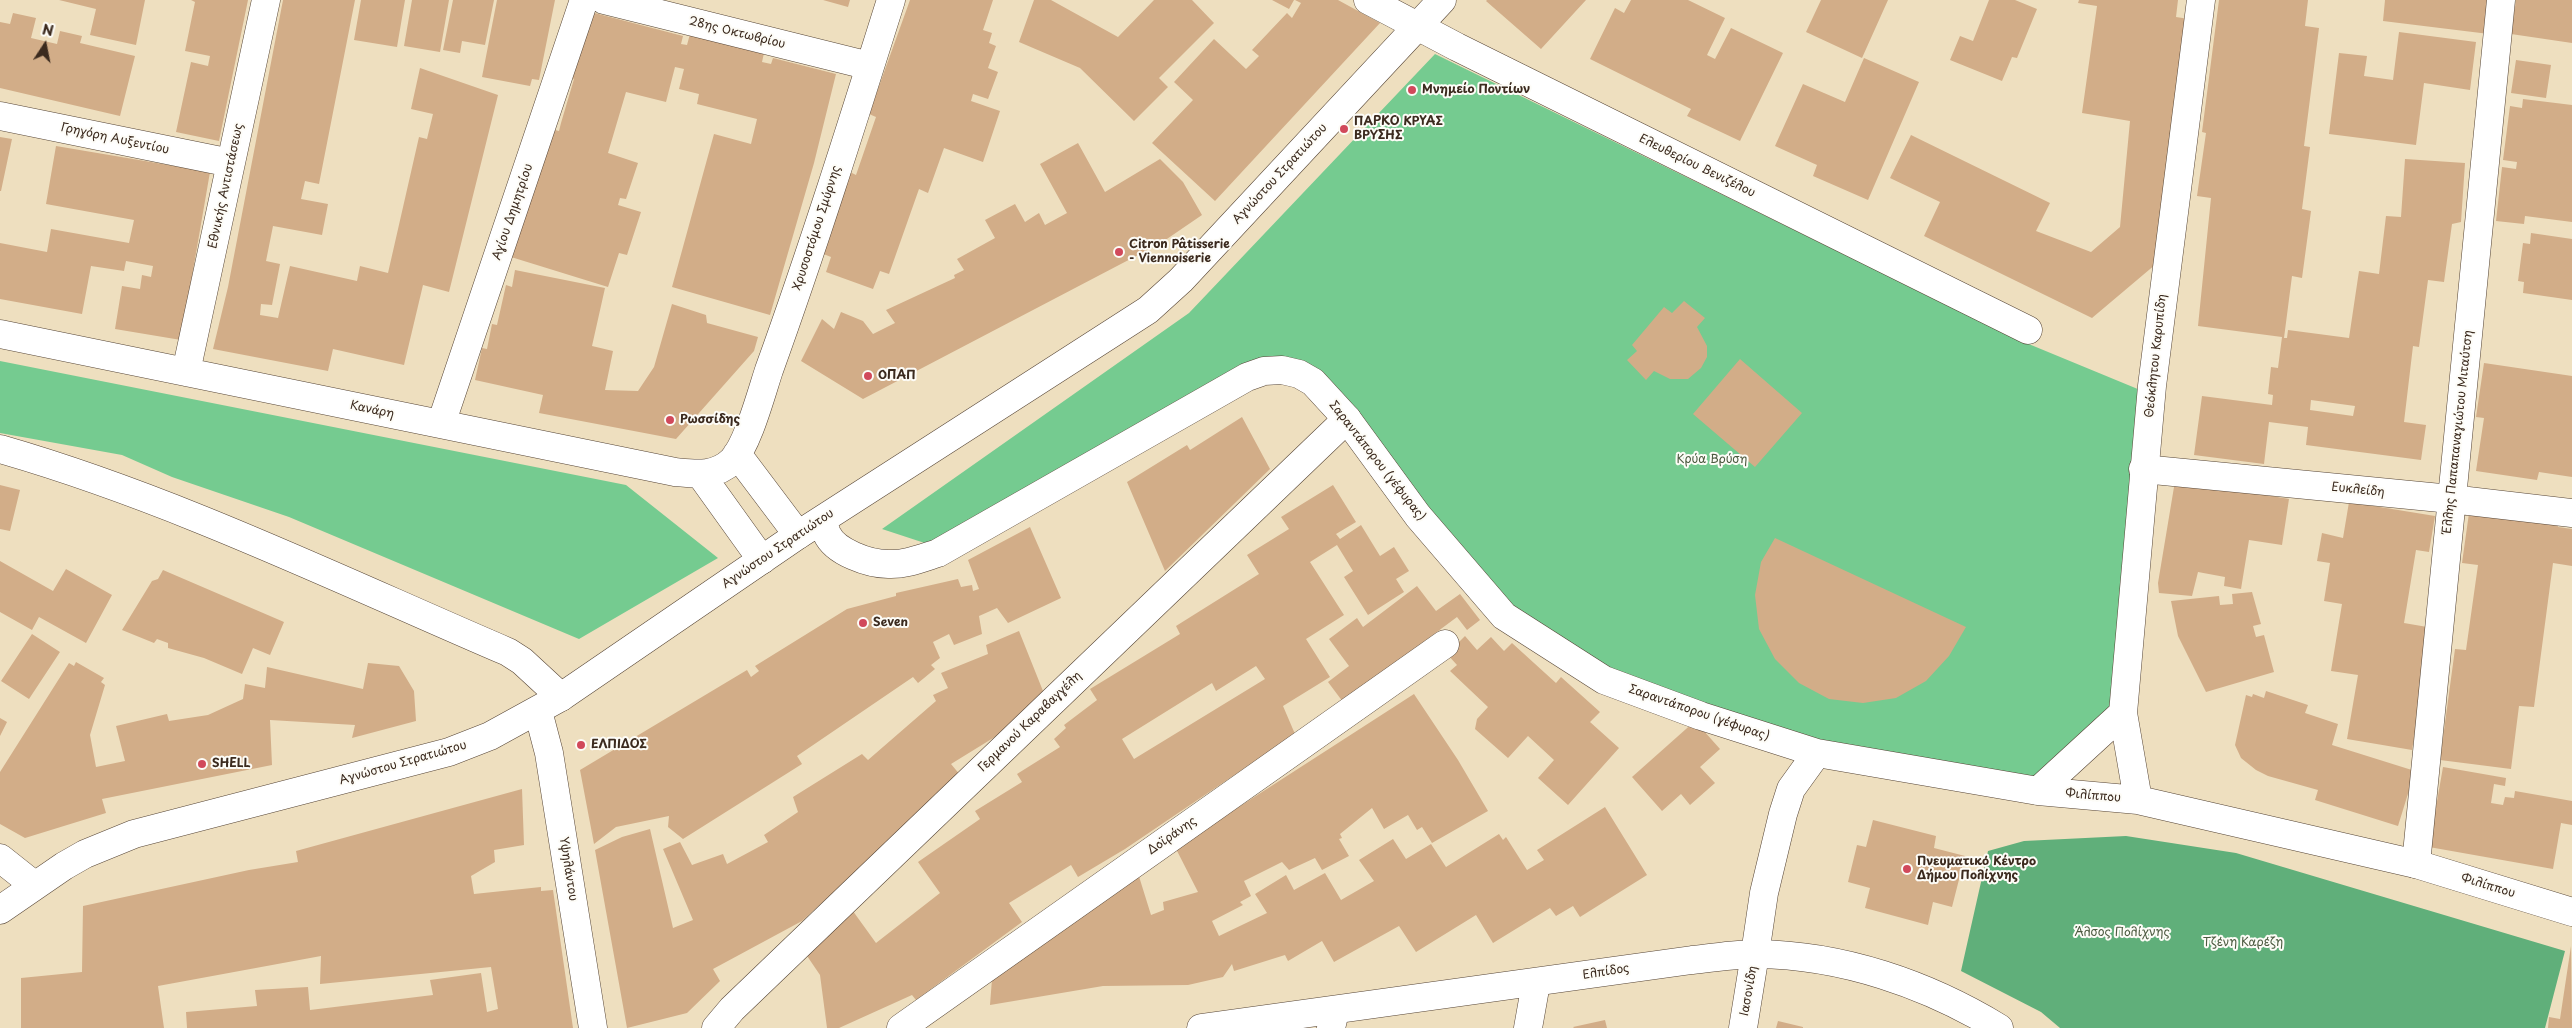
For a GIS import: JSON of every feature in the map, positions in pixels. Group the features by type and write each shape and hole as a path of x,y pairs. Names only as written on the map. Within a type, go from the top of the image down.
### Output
{"street":[{"name":"Εθνικής Αντιστάσεως","path":"186,372 266,0"},
{"name":"Αγίου Δημητρίου","path":"441,424 584,0"},
{"name":"28ης Οκτωβρίου","path":"604,0 870,66"},
{"name":"Χρυσοστόμου Σμύρνης","path":"738,454 790,313 891,0"},
{"name":"Ελευθερίου Βενιζέλου","path":"1368,0 1417,27 2028,330"},
{"name":"Αγνώστου Στρατιώτου","path":"0,910 34,885 85,854 134,834 449,752 490,736 561,697 823,518 1156,304 1442,0"},
{"name":"Θεόκλητου Καρυπίδη","path":"2138,800 2123,713 2144,468 2166,263 2201,0"},
{"name":"Έλλης Παπαπαναγιώτου Μιταύτση","path":"2416,864 2500,0"},
{"name":"Γρηγόρη Αυξεντίου","path":"0,116 231,163"},
{"name":"Κανάρη","path":"0,334 667,470 701,475 719,471 738,454"},
{"name":"Σαραντάπορου (γέφυρας)","path":"823,518 827,534 837,546 864,559 888,564 910,562 938,553 1247,377 1264,371 1282,370 1299,374 1314,382 1347,419 1418,516 1504,616 1604,680 1701,716 1817,754"},
{"name":"Γερμανού Καραβαγγέλη","path":"716,1028 732,1008 1347,419"},
{"path":"0,448 72,470 170,507 508,652 522,660 561,697"},
{"path":"738,454 798,535"},
{"name":"Ευκλείδη","path":"2144,468 2572,513"},
{"path":"701,475 762,560"},
{"name":"Δοϊράνης","path":"901,1028 1444,644"},
{"name":"Υψηλάντου","path":"538,711 549,753 593,1028"},
{"path":"2038,791 2123,713"},
{"path":"1755,954 1764,893 1783,814 1791,789 1817,754"},
{"name":"Φιλίππου","path":"1817,754 2038,791 2138,800 2416,864 2572,912"},
{"path":"0,858 34,885"},
{"name":"Ελπίδος","path":"1201,1028 1333,1019 1536,983 1682,961 1755,954 1802,957 1882,975 1925,990 1984,1024"},
{"name":"Ιασoνίδη","path":"1743,1028 1755,954"},
{"path":"1528,1028 1536,983"}],"green space":[{"name":"Κρύα Βρύση","path":"1435,54 2019,340 2145,392 2123,713 2038,791 1701,716 1504,616 1299,374 1247,377 949,551 882,529 1189,313"},
{"path":"0,361 626,485 718,558 579,639 289,517 172,477 122,455 0,433"},
{"name":"Άλσος Πολίχνης","path":"2126,836 2236,853 2565,951 2545,1028 2060,1028 2041,1012 1961,971 1988,851 2024,841"}],"building":[{"path":"59,0 145,0 136,45 90,35 96,9"},
{"path":"191,0 248,0 219,141 176,132 191,62 208,66 210,56 185,51 195,2"},
{"path":"283,0 355,0 319,184 305,181 301,199 328,204 322,235 273,226 266,261 280,264 272,305 261,304 260,315 278,318 290,266 357,281 360,266 388,273 419,137 427,139 433,114 411,109 420,68 498,95 449,292 423,285 404,365 333,349 328,371 213,349 228,287"},
{"path":"361,0 405,0 397,47 354,40"},
{"path":"412,0 449,0 440,52 404,46"},
{"path":"453,0 494,0 485,45 462,41 460,53 443,50"},
{"path":"497,0 555,0 539,80 532,79 530,86 482,77"},
{"path":"823,0 850,0 848,7"},
{"path":"910,0 993,0 983,30 992,33 989,43 996,46 988,68 998,72 988,99 973,94 971,101 1000,111 983,162 944,148 928,193 919,189 889,274 880,271 873,289 826,272 831,257 821,253 850,172 856,175 876,117 869,114"},
{"path":"1034,0 1051,0 1118,37 1154,0 1192,0 1214,23 1159,78 1168,87 1134,121 1080,68 1019,42"},
{"path":"1272,0 1294,0 1289,9"},
{"path":"1295,0 1338,0 1380,23 1215,201 1152,143 1193,100 1174,82 1214,39 1246,69 1259,56 1252,50 1287,13 1292,18 1301,3"},
{"path":"1487,0 1586,0 1541,49"},
{"path":"1631,0 1688,0 1725,18 1707,55 1715,59 1731,28 1783,53 1740,141 1687,116 1691,109 1590,59 1615,8 1624,13"},
{"path":"1821,0 1888,0 1862,58 1806,32"},
{"path":"1989,0 2015,0 2037,9 2017,58 2012,57 2002,81 1950,60 1960,36 1973,41"},
{"path":"2079,0 2178,0 2176,17 2189,19 2156,264 2092,318 1924,236 1940,202 1890,178 1911,135 2050,203 2036,231 2091,252 2120,227 2130,121 2082,113 2097,6 2078,3"},
{"path":"2219,0 2308,0 2305,26 2319,28 2304,146 2310,147 2302,209 2311,211 2302,278 2292,276 2284,338 2287,338 2288,330 2349,338 2359,271 2379,274 2386,216 2401,217 2405,159 2465,163 2461,222 2452,224 2444,282 2428,280 2419,347 2413,346 2404,422 2426,425 2421,460 2306,445 2308,427 2269,422 2264,464 2194,455 2202,396 2272,405 2273,395 2268,394 2271,367 2278,368 2282,337 2198,326 2211,198 2197,196 2206,133 2202,132","holes":["2311,400 2355,406 2353,416 2310,410"]},
{"path":"2385,0 2493,0 2489,34 2383,21"},
{"path":"2516,0 2572,0 2572,43 2511,34"},
{"path":"583,10 683,36 681,44 687,45 690,34 764,53 762,62 771,64 773,58 836,74 814,163 770,315 672,287 714,134 751,144 757,119 697,104 699,94 679,89 684,69 675,67 666,102 626,92 608,153 638,163 626,199 620,198 618,205 641,212 627,255 619,253 608,287 511,257 551,129 559,131 574,79 566,76"},
{"path":"13,13 36,18 31,38 57,44 60,31 82,36 80,43 135,56 120,116 0,88 0,22 10,24"},
{"path":"2399,32 2476,42 2470,90 2424,83 2416,145 2329,134 2339,53 2367,56 2364,76 2393,80"},
{"path":"1864,58 1919,82 1868,200 1813,176 1817,165 1775,146 1803,84 1845,102"},
{"path":"2516,60 2551,65 2546,98 2511,93"},
{"path":"2523,99 2572,105 2572,222 2525,216 2524,224 2496,221 2502,167 2516,169 2517,162 2503,160 2510,106 2522,108"},
{"path":"0,137 12,139 1,191 0,191"},
{"path":"1078,143 1105,192 1160,159 1183,182 1202,215 1161,243 863,399 801,361 822,319 834,329 841,312 863,321 873,334 895,323 886,310 955,278 954,275 964,270 957,259 995,238 985,220 1015,204 1025,222 1039,213 1045,225 1067,213 1040,164"},
{"path":"56,146 210,172 181,340 115,329 122,286 140,289 142,275 151,277 153,266 126,261 124,271 91,266 82,314 0,299 0,243 47,252 51,229 129,243 134,220 46,204"},
{"path":"2531,233 2572,239 2572,300 2523,293 2524,282 2518,281 2523,243 2530,244"},
{"path":"515,270 605,288 592,346 613,351 605,390 638,391 654,367 672,304 706,315 707,323 758,337 754,351 676,439 539,413 543,395 475,380 482,348 487,349 492,324 497,325 506,285 512,287"},
{"path":"1684,301 1705,318 1697,327 1707,346 1707,357 1701,368 1688,379 1670,379 1654,371 1646,380 1627,360 1637,351 1632,345 1664,307 1672,313"},
{"path":"1740,359 1802,413 1755,467 1693,414"},
{"path":"2484,363 2572,376 2572,477 2539,472 2537,480 2476,471 2484,418 2476,417"},
{"path":"1242,417 1270,469 1165,571 1127,482 1187,445 1190,450"},
{"path":"2175,481 2266,491 2266,495 2289,499 2282,545 2249,540 2241,589 2224,586 2225,577 2198,572 2192,596 2159,593 2158,583"},
{"path":"0,485 20,490 10,531 0,529"},
{"path":"1333,485 1356,522 1336,534 1340,539 1361,525 1380,556 1394,547 1409,571 1396,579 1404,592 1368,615 1344,577 1353,571 1337,545 1310,562 1344,615 1306,639 1330,677 1283,706 1295,734 1125,849 1078,877 1071,865 1009,903 1022,922 916,1000 912,995 839,1028 827,1028 820,975 803,950 850,907 876,943 940,893 918,862 980,819 975,811 1022,782 1017,774 1060,747 1054,739 1066,728 1064,725 1097,700 1090,689 1180,634 1176,626 1259,574 1247,555 1289,529 1281,517","holes":["1256,666 1265,679 1134,759 1122,739 1212,683 1216,691"]},
{"path":"2349,502 2435,516 2429,552 2416,550 2404,623 2433,628 2412,750 2347,739 2358,675 2331,671 2342,604 2324,601 2330,563 2317,561 2322,533 2343,538"},
{"path":"2470,506 2559,518 2558,527 2572,529 2572,566 2553,563 2534,707 2519,706 2511,769 2440,760 2455,649 2466,650 2478,565 2462,563"},
{"path":"1030,527 1061,598 1008,623 997,608 979,616 982,634 954,645 949,634 933,642 940,658 931,665 935,669 918,683 913,677 797,756 802,764 683,839 668,827 669,816 616,827 594,844 580,770 747,670 751,677 759,671 755,666 847,609 896,596 896,593 958,579 961,587 972,585 973,591 979,589 968,560"},
{"path":"1775,538 1966,627 1949,656 1926,681 1896,698 1863,703 1829,699 1799,683 1775,659 1759,629 1755,595 1761,562"},
{"path":"0,561 53,591 66,569 112,595 86,643 39,617 32,630 0,612"},
{"path":"163,570 284,622 270,655 253,648 242,674 204,658 168,648 168,643 157,639 154,643 122,630 152,581 158,579"},
{"path":"1417,586 1436,611 1460,594 1480,620 1467,630 1457,617 1343,702 1328,682 1349,666 1329,639 1357,618 1363,627"},
{"path":"2252,592 2261,624 2253,626 2256,637 2264,635 2274,672 2206,692 2178,636 2171,601 2219,596 2220,605 2233,604 2232,594"},
{"path":"1019,631 1045,696 1011,727 951,764 961,776 802,921 713,969 720,981 687,1013 627,1028 595,850 622,837 650,829 673,928 693,920 663,849 680,842 692,865 723,854 727,864 768,842 764,835 798,812 793,797 862,754 868,760 936,701 933,695 948,688 941,673 988,654 986,645"},
{"path":"32,634 60,652 29,699 1,681"},
{"path":"1465,636 1477,650 1491,637 1504,651 1512,643 1556,683 1561,677 1600,712 1590,722 1619,748 1568,805 1538,778 1554,760 1528,736 1508,758 1475,729 1477,719 1488,707 1450,671 1457,665 1447,654"},
{"path":"76,662 104,678 101,682 105,685 90,735 96,767 125,761 116,726 167,714 169,721 208,715 243,699 245,684 265,688 267,667 363,689 368,663 399,666 414,691 416,721 352,738 355,725 270,720 272,765 102,799 106,813 25,838 0,824 0,772 69,663 74,666"},
{"path":"2266,691 2308,705 2305,713 2338,724 2332,745 2415,771 2398,826 2315,800 2318,790 2268,776 2256,770 2241,758 2235,745 2246,695 2252,697 2253,694 2264,698"},
{"path":"1414,694 1458,760 1488,811 1432,843 1422,827 1417,830 1408,815 1384,829 1372,808 1340,834 1342,838 1339,839 1349,856 1322,870 1315,858 1289,870 1282,862 1244,881 1251,896 1240,902 1243,905 1212,921 1219,936 1267,913 1255,894 1286,875 1294,890 1325,873 1341,900 1374,881 1359,860 1393,839 1406,859 1431,844 1446,867 1499,834 1503,840 1506,837 1527,870 1544,860 1537,850 1605,807 1647,875 1580,917 1573,906 1556,916 1550,908 1493,943 1476,915 1416,952 1399,926 1334,962 1322,941 1288,961 1285,955 1234,971 1232,964 1223,977 1188,985 1103,986 990,1005 993,966 1137,870 1151,915 1164,910 1163,902 1198,892 1173,843 1214,823"},
{"path":"0,718 7,722 0,736"},
{"path":"1695,721 1720,749 1700,767 1715,783 1690,805 1681,794 1662,811 1632,777"},
{"path":"2443,767 2506,778 2505,786 2494,784 2491,803 2503,805 2505,797 2514,798 2515,791 2572,801 2572,825 2561,823 2553,869 2429,847"},
{"path":"522,789 524,845 494,850 495,862 471,876 474,894 541,887 541,891 553,890 573,1028 187,1028 186,1012 257,1006 255,990 308,987 310,1010 433,995 430,980 481,973 487,1012 498,1009 491,967 320,984 321,956 158,986 164,1028 21,1028 21,978 82,972 83,906 249,870 298,862 296,851"},
{"name":"Πνευματικό Κέντρο Δήμου Πολίχνης","path":"1873,820 1936,836 1934,848 1965,856 1952,907 1933,902 1928,925 1865,908 1870,888 1848,882 1857,845 1866,847"},
{"path":"2571,946 2572,1028 2548,1028 2549,1017 2560,1019"},
{"path":"1605,1020 1607,1028 1573,1027"},
{"path":"1778,1021 1803,1027 1803,1028 1776,1028"}],"place":[{"name":"Μνημείο Ποντίων","path":"1412,90"},
{"name":"ΠΑΡΚΟ ΚΡΥΑΣ ΒΡΥΣΗΣ","path":"1344,129"},
{"name":"Citron Pâtisserie - Viennoiserie","path":"1119,252"},
{"name":"ΟΠΑΠ","path":"868,376"},
{"name":"Ρωσσίδης","path":"670,420"},
{"name":"Seven","path":"863,623"},
{"name":"ΕΛΠΙΔΟΣ","path":"581,745"},
{"name":"SHELL","path":"202,764"},
{"name":"Πνευματικό Κέντρο Δήμου Πολίχνης","path":"1907,869"}],"park label":[{"name":"Τζένη Καρέζη","path":"2243,943"}]}
